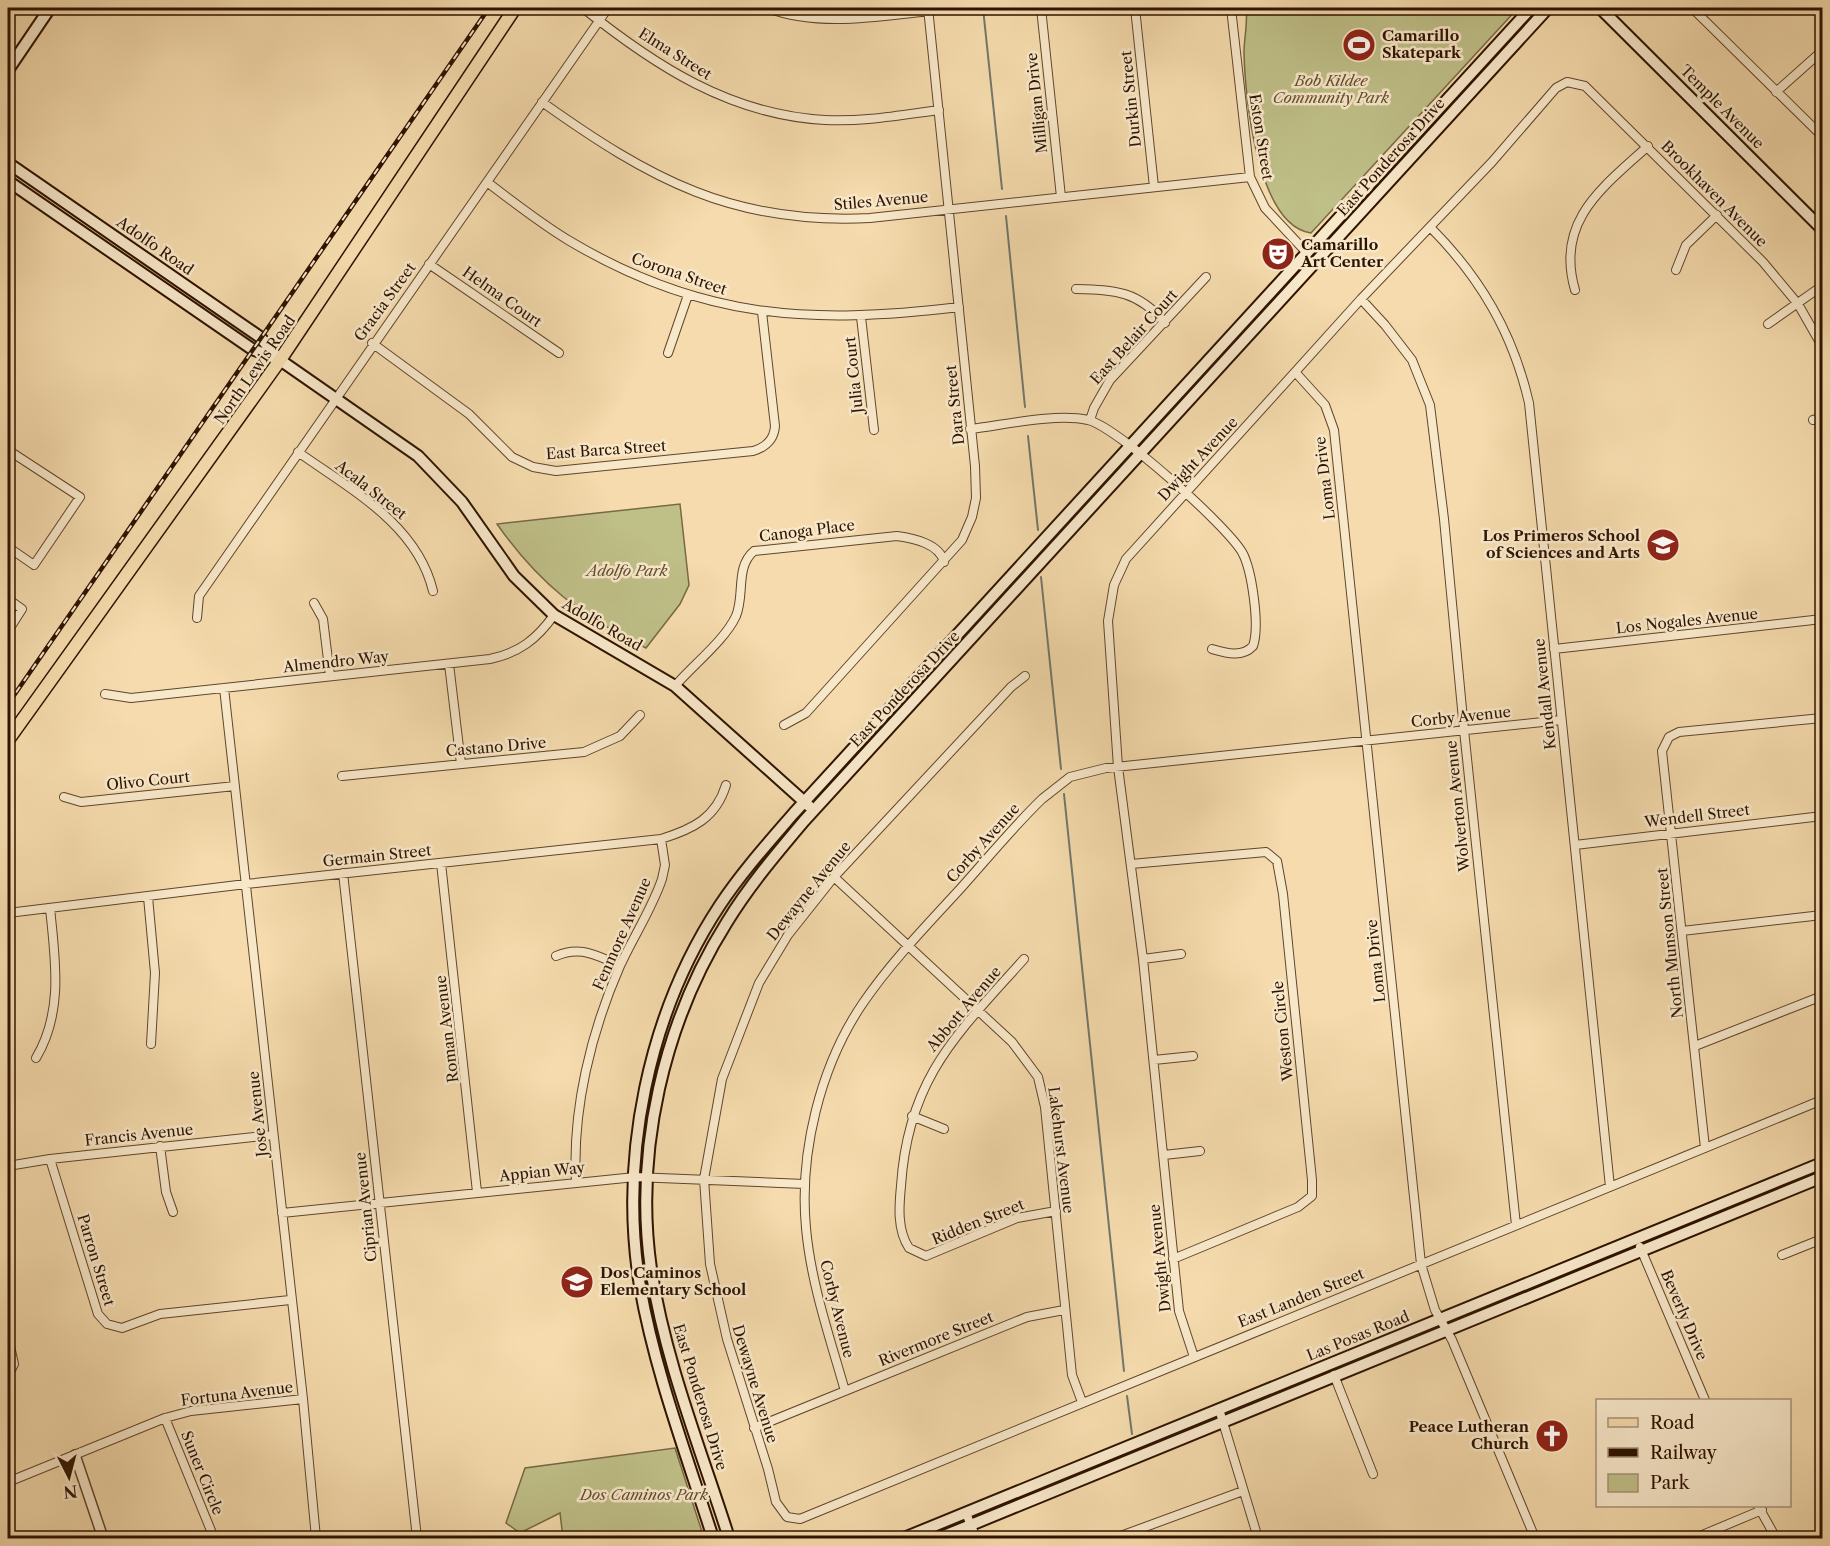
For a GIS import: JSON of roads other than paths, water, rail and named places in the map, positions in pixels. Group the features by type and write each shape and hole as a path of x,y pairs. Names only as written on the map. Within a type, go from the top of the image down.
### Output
{"main road":[{"path":"8,70 51,8"},
{"name":"North Lewis Road","path":"8,740 280,360 515,8"},
{"name":"East Ponderosa Drive","path":"713,1539 666,1391 646,1316 635,1243 635,1177 645,1089 659,1035 682,976 720,905 759,853 1531,8"},
{"name":"East Ponderosa Drive","path":"729,1539 679,1384 659,1310 649,1247 647,1177 662,1080 679,1018 694,983 739,904 814,811 1548,8"},
{"name":"Temple Avenue","path":"1600,8 1822,229"},
{"name":"Adolfo Road","path":"8,163 260,337 280,360"},
{"name":"Adolfo Road","path":"8,181 252,349 280,360 399,442 437,474 462,502 514,576 554,615 675,686 814,811"},
{"path":"1307,253 1316,262"},
{"name":"Las Posas Road","path":"939,1539 1446,1330 1640,1246 1822,1163"},
{"name":"Las Posas Road","path":"904,1539 1440,1319 1822,1177"}],"street":[{"name":"Elma Street","path":"583,8 658,63 698,86 727,99 768,111 804,118 842,120 939,110"},
{"name":"Gracia Street","path":"197,618 198,596 372,343 608,8"},
{"path":"766,8 796,16 852,20 929,9"},
{"name":"Milligan Drive","path":"1041,8 1061,196"},
{"name":"Durkin Street","path":"1135,8 1154,187"},
{"name":"Eston Street","path":"1231,8 1250,177 1265,208 1307,253"},
{"path":"1692,8 1822,136"},
{"name":"Dara Street","path":"784,725 806,713 944,562 968,528 976,498 976,479 929,9"},
{"path":"1776,92 1822,51"},
{"name":"Brookhaven Avenue","path":"1568,82 1585,86 1769,268 1798,304 1822,346"},
{"name":"Dwight Avenue","path":"1194,1356 1180,1319 1143,958 1118,767 1108,621 1110,598 1126,559 1361,299 1492,162 1556,88 1568,82"},
{"name":"Stiles Avenue","path":"542,102 614,152 643,169 731,205 784,216 841,219 1250,177"},
{"path":"1575,290 1569,258 1577,223 1592,200 1648,146"},
{"name":"Corona Street","path":"487,182 541,222 586,251 627,271 688,295 762,312 861,317 959,307"},
{"path":"1676,270 1686,245 1717,215"},
{"name":"Kendall Avenue","path":"1430,227 1476,279 1503,325 1522,374 1530,413 1610,1187"},
{"name":"Helma Court","path":"429,264 558,353"},
{"name":"East Belair Court","path":"1090,420 1100,395 1110,380 1206,277"},
{"path":"1768,324 1822,286"},
{"path":"1076,289 1125,294 1148,305 1165,323"},
{"path":"668,353 688,295"},
{"name":"Wolverton Avenue","path":"1361,299 1412,360 1430,405 1444,519 1516,1225"},
{"name":"East Barca Street","path":"372,343 469,414 512,457 540,469 572,470 753,451 767,444 772,438 775,426 762,312"},
{"name":"Julia Court","path":"861,317 874,430"},
{"name":"Loma Drive","path":"1296,373 1325,405 1334,430 1421,1264 1430,1297 1535,1539"},
{"path":"1813,420 1822,418"},
{"path":"970,429 1050,420 1090,420 1108,428 1131,445 1185,493 1238,545 1250,573 1255,627 1253,646 1246,652 1236,654 1212,649"},
{"path":"8,450 80,497 34,565 8,547"},
{"name":"Acala Street","path":"298,452 367,501 400,529 422,557 433,591"},
{"name":"Canoga Place","path":"675,686 732,623 741,600 744,562 758,549 897,536 925,543 939,552 944,562"},
{"path":"8,599 22,609 8,631"},
{"path":"314,603 323,619 330,676"},
{"name":"Almendro Way","path":"105,694 131,698 490,659 514,652 535,638 554,615"},
{"name":"Los Nogales Avenue","path":"1554,649 1822,619"},
{"path":"449,664 461,764"},
{"name":"Dewayne Avenue","path":"791,1518 782,1513 776,1502 714,1287 707,1236 704,1179 722,1079 750,1003 788,935 834,877 1011,687 1025,676"},
{"name":"Jose Avenue","path":"224,688 290,1300 303,1400 316,1539"},
{"name":"Castano Drive","path":"342,776 594,749 620,736 640,715"},
{"name":"North Munson Street","path":"1705,1148 1662,756 1663,746 1669,737 1679,732 1822,718"},
{"name":"Corby Avenue","path":"845,1391 813,1272 806,1227 805,1184 813,1128 835,1056 861,1005 908,945 1042,799 1070,777 1088,771 1561,720"},
{"name":"Germain Street","path":"8,913 343,873 661,839 682,831 709,815 717,808 726,785"},
{"name":"Olivo Court","path":"64,797 81,802 235,786"},
{"name":"Wendell Street","path":"1575,845 1822,816"},
{"name":"Fenmore Avenue","path":"576,1182 576,1139 584,1083 620,965 662,879 665,864 661,839"},
{"name":"Weston Circle","path":"1131,864 1266,852 1277,861 1282,894 1312,1196 1298,1207 1173,1259"},
{"name":"Roman Avenue","path":"441,863 477,1192"},
{"name":"Ciprian Avenue","path":"343,873 417,1539"},
{"name":"Lakehurst Avenue","path":"834,877 979,1010 1024,1055 1038,1077 1045,1107 1072,1375 1082,1402"},
{"path":"148,897 155,973 151,1044"},
{"path":"36,1058 52,1021 56,998 50,908"},
{"path":"1682,931 1822,915"},
{"path":"556,956 568,951 581,950 620,965"},
{"path":"1143,958 1181,954"},
{"name":"Abbott Avenue","path":"912,1251 902,1232 900,1195 904,1154 912,1116 940,1058 1024,959"},
{"path":"1695,1046 1822,996"},
{"path":"1154,1060 1192,1056"},
{"name":"East Landen Street","path":"791,1518 800,1519 1822,1100"},
{"path":"912,1116 944,1129"},
{"name":"Francis Avenue","path":"8,1166 160,1146 273,1135"},
{"path":"160,1146 166,1192 173,1212"},
{"path":"1164,1155 1200,1151"},
{"name":"Parron Street","path":"50,1159 98,1314 107,1324 122,1328 160,1314 290,1300"},
{"name":"Appian Way","path":"282,1213 635,1177 805,1184"},
{"name":"Ridden Street","path":"912,1251 920,1255 932,1255 1017,1218 1056,1211"},
{"path":"1782,1255 1822,1239"},
{"name":"Beverly Drive","path":"1640,1246 1704,1399"},
{"name":"Rivermore Street","path":"754,1428 1027,1317 1064,1310"},
{"path":"8,1337 13,1358 13,1368 8,1376"},
{"path":"1334,1375 1373,1474"},
{"name":"Fortuna Avenue","path":"8,1482 165,1418 191,1411 303,1400"},
{"path":"1219,1409 1258,1539"},
{"name":"Suner Circle","path":"165,1418 214,1538"},
{"path":"75,1455 103,1539"},
{"path":"1115,1539 1243,1491"},
{"path":"1695,1539 1760,1508 1776,1539"},
{"path":"966,1514 976,1539"}],"waterway":[{"path":"983,8 1002,189"},
{"path":"1006,216 1025,407"},
{"path":"1028,436 1038,530"},
{"path":"1041,577 1061,769"},
{"path":"1064,794 1124,1371"},
{"path":"1127,1396 1132,1434"}],"railway":[{"path":"8,704 489,8"}],"place":[{"name":"Camarillo Skatepark","path":"1359,45"},
{"name":"Camarillo Art Center","path":"1278,254"},
{"name":"Los Primeros School of Sciences and Arts","path":"1663,545"},
{"name":"Dos Caminos Elementary School","path":"577,1282"},
{"name":"Peace Lutheran Church","path":"1552,1436"}],"park label":[{"name":"Bob Kildee Community Park","path":"1331,90"},
{"name":"Adolfo Park","path":"627,571"},
{"name":"Dos Caminos Park","path":"644,1495"}]}
